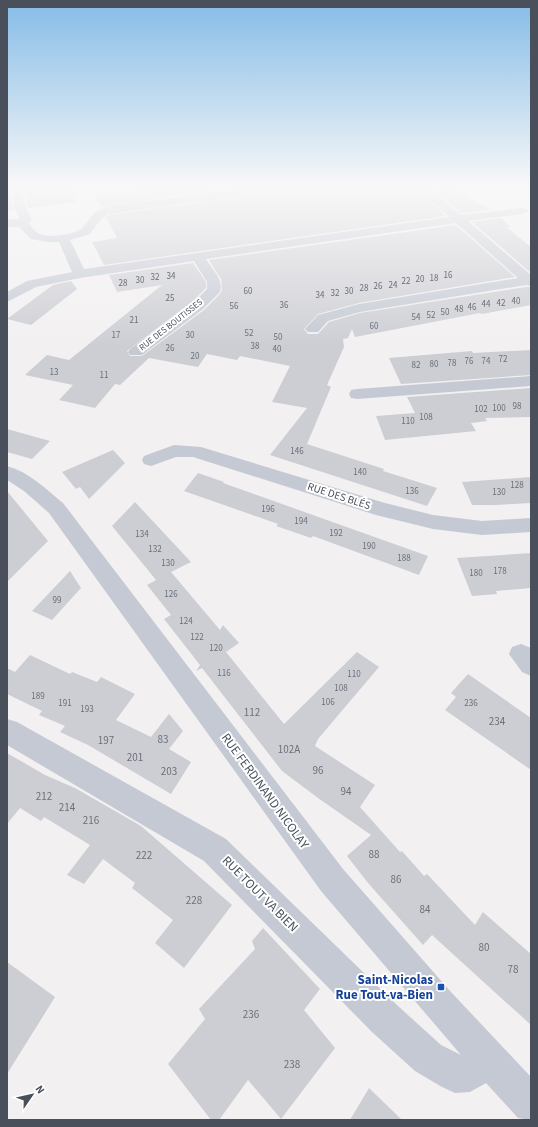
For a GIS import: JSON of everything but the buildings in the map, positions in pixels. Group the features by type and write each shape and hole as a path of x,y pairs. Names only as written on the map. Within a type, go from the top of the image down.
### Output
{"street":[{"path":"66,242 80,274"},
{"path":"7,298 32,284 80,274 301,242"},
{"path":"486,242 530,281"},
{"name":"RUE DES BOUTISSES","path":"136,352 198,306 214,290 214,282 198,257"},
{"path":"313,329 323,318 359,308 530,281"},
{"path":"357,394 531,381"},
{"name":"RUE DES BLÉS","path":"151,460 174,451 194,451 383,510 433,522 482,528 531,525"},
{"name":"RUE FERDINAND NICOLAY","path":"7,472 31,486 56,508 332,880 487,1058 531,1105"},
{"name":"RUE TOUT VA BIEN","path":"7,731 215,850 385,1019 428,1058 455,1074 470,1073 487,1058"}],"place":[{"name":"Saint-Nicolas Rue Tout-va-Bien","path":"441,987"}]}
